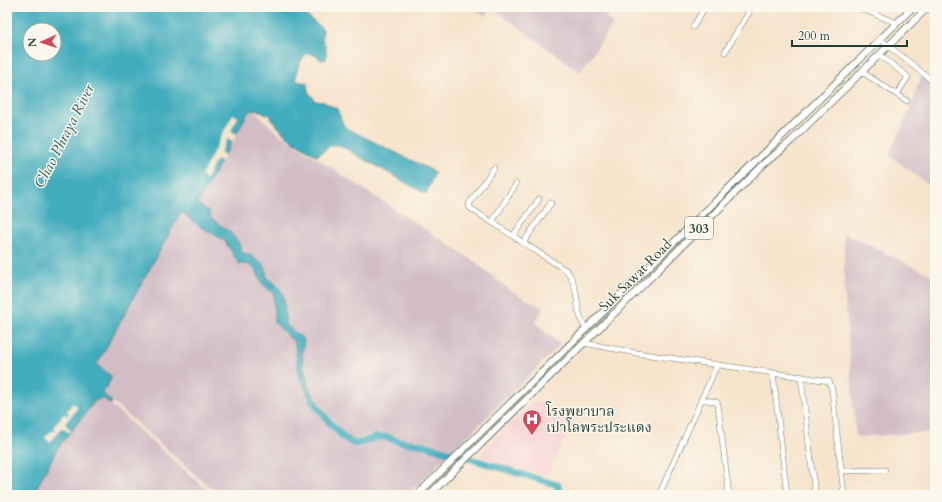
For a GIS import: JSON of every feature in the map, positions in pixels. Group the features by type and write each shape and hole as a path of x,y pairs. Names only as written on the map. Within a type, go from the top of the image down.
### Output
{"main road":[{"name":"Suk Sawat Road","path":"417,495 913,7"},
{"name":"Suk Sawat Road","path":"429,495 764,164 791,141 928,7"}],"street":[{"path":"693,27 705,7"},
{"path":"725,52 752,7"},
{"path":"856,7 897,23"},
{"path":"880,39 918,71 935,83"},
{"path":"880,55 910,79 897,94"},
{"path":"862,72 907,101"},
{"path":"494,168 470,204 470,208 566,271 571,276 575,287 581,321 586,329"},
{"path":"492,222 516,184"},
{"path":"513,236 539,199"},
{"path":"523,243 551,203"},
{"path":"584,343 644,354 801,376 830,382 844,495"},
{"path":"659,495 717,365"},
{"path":"772,373 787,495"},
{"path":"801,376 815,495"},
{"path":"701,399 717,402 718,405 729,495"},
{"path":"842,471 885,470"}],"shaded area":[{"path":"469,7 610,7 605,16 613,24 580,72 490,8 485,16"},
{"path":"923,76 935,85 935,190 889,155 914,100 917,86"},
{"path":"251,110 256,112 276,132 474,261 508,289 544,309 535,322 560,345 452,451 380,432 362,437 357,442 346,436 310,391 303,365 302,352 304,342 302,338 284,323 286,315 283,291 279,285 242,253 239,243 231,233 197,205"},
{"path":"181,212 201,227 225,241 239,264 247,264 257,269 264,284 274,294 274,322 295,343 296,362 306,392 332,431 357,449 381,434 448,455 407,495 219,495 102,393 107,386 97,364"},
{"path":"844,233 935,277 935,432 856,437 844,288"},
{"path":"103,398 213,495 32,495 57,449 96,400"},
{"name":"โรงพยาบาล เปาโลพระประแดง","path":"534,401 575,416 548,475 505,465 478,456"}],"water":[{"name":"Chao Phraya River","path":"10,7 300,7 299,10 323,29 322,38 327,54 326,59 321,60 312,54 306,53 297,70 297,81 308,83 308,91 315,101 324,102 337,109 344,126 348,129 435,172 426,194 339,145 331,145 317,156 287,137 272,120 270,114 266,115 256,109 253,111 250,110 197,204 209,211 211,218 231,233 239,243 242,253 249,254 265,266 267,277 280,288 284,300 286,325 302,338 304,342 302,352 303,365 310,391 318,401 318,407 316,409 307,393 298,370 295,343 274,322 274,294 261,281 254,267 246,264 239,264 225,241 201,227 181,212 97,364 112,377 107,389 105,388 102,393 112,402 110,405 103,398 96,400 57,449 33,495 7,495 7,25 10,27 12,22 7,20 7,13"}],"pier":[{"path":"233,114 238,117 231,131 237,134 233,142 227,139 220,153 225,156 221,162 216,160 206,179 201,176"},
{"path":"73,403 78,407 65,423 71,431 70,433 62,427 50,442 45,438 52,431 54,432 56,430 54,427 55,425 64,414 67,416 69,413 67,411"}],"waterway":[{"path":"312,400 343,437 352,443 356,444 376,437 387,437 398,441 424,445 558,485 559,495"}],"place":[{"name":"โรงพยาบาล เปาโลพระประแดง","path":"532,436"}]}
